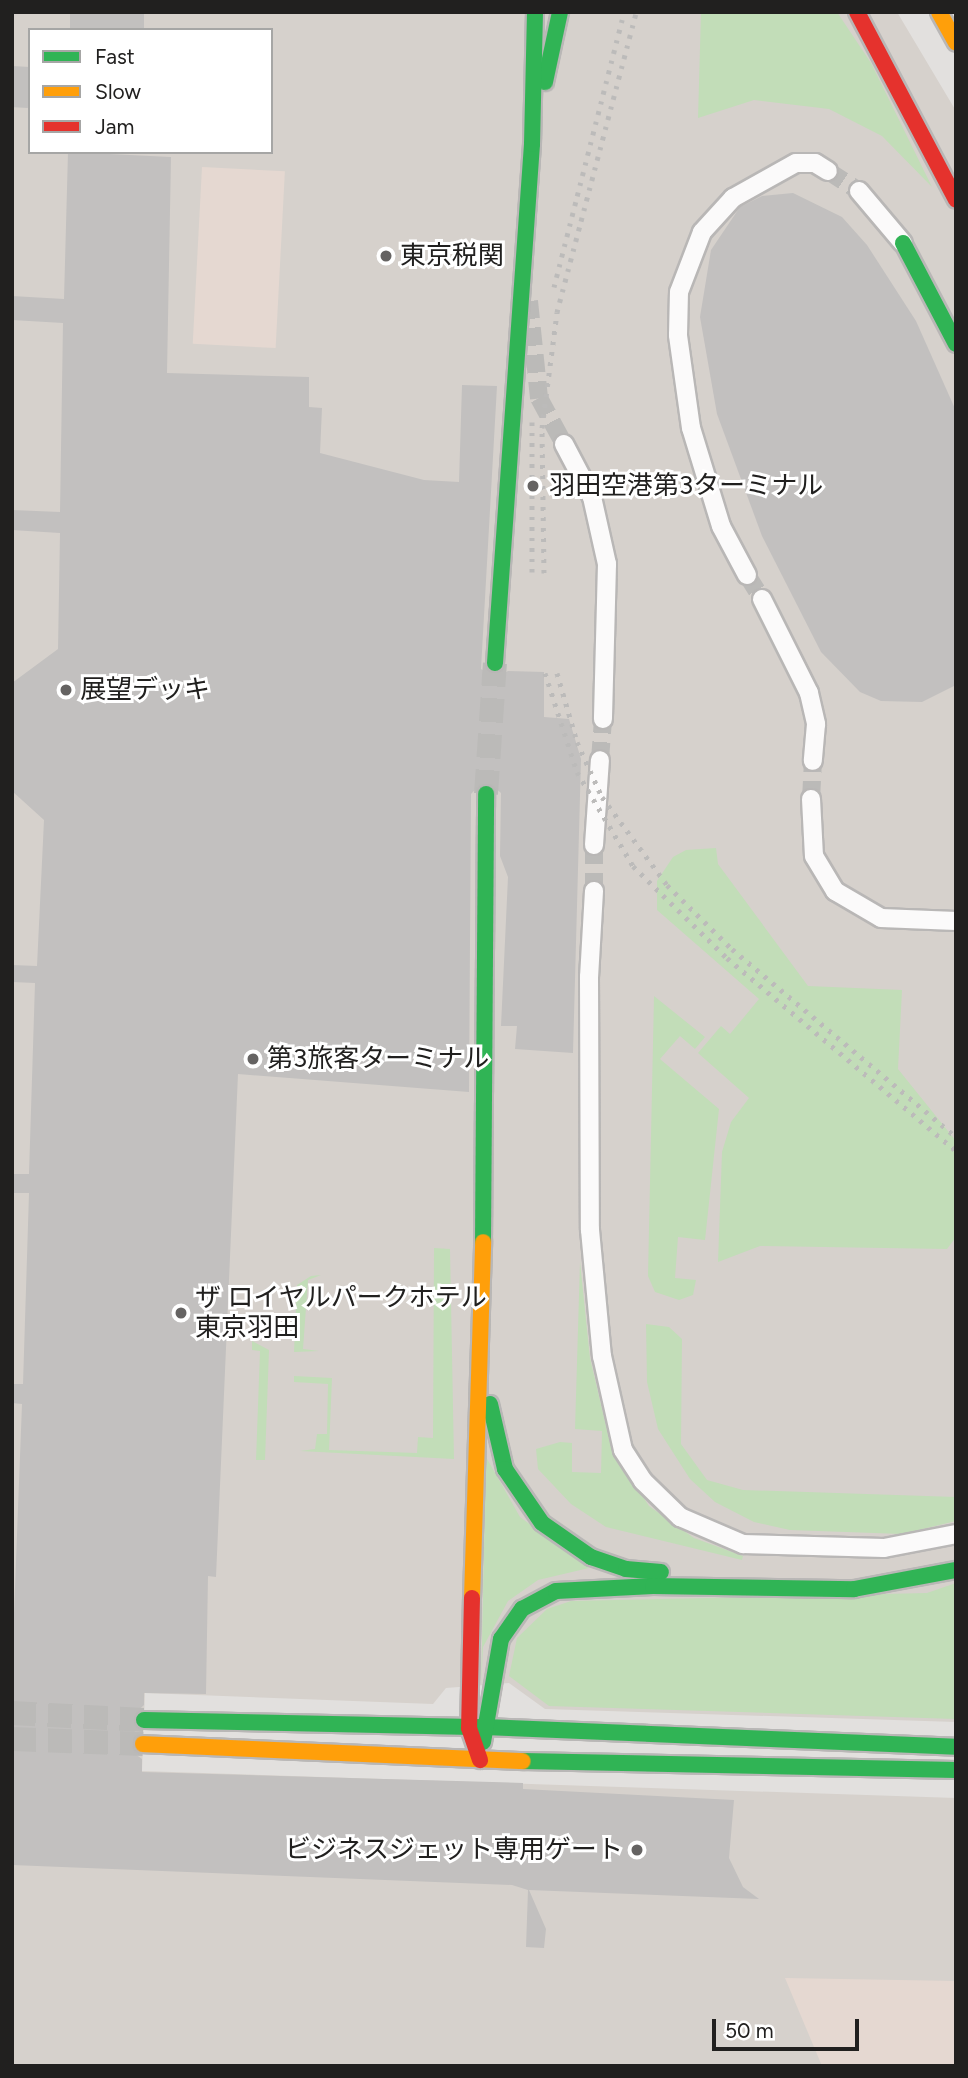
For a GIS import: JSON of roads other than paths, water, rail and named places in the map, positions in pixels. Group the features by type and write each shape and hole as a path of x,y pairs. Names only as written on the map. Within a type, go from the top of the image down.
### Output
{"street":[{"path":"495,663 525,258 532,144 535,12"},
{"path":"532,144 560,12"},
{"path":"857,12 956,200"},
{"path":"939,12 956,43"},
{"path":"747,575 717,515 691,428 678,335 679,292 696,243 726,203 755,181 796,163 815,163 828,171"},
{"path":"859,191 903,243 956,344"},
{"path":"525,258 529,300"},
{"path":"564,444 592,497 607,564 603,719"},
{"path":"762,599 809,693 816,724 813,761"},
{"path":"594,845 600,760"},
{"path":"480,1760 477,1727 486,794"},
{"path":"811,799 814,856 835,891 881,918 956,921"},
{"path":"594,891 588,1018 590,1230 602,1356 623,1450 673,1510 743,1544 884,1548 956,1534"},
{"path":"482,1343 492,1424 505,1469 542,1523 575,1549 639,1571 855,1577 878,1583"},
{"path":"477,1727 504,1632 522,1609 556,1591 653,1586 854,1589 878,1583 921,1581 956,1570"},
{"path":"144,1720 477,1727 956,1747"},
{"path":"143,1744 480,1760 956,1770"}],"tunnel":[{"path":"828,171 859,191"},
{"path":"529,301 539,398 564,444"},
{"path":"747,575 762,599"},
{"path":"486,794 495,663"},
{"path":"600,760 603,719"},
{"path":"811,799 813,761"},
{"path":"594,845 594,891"},
{"path":"12,1713 144,1720"},
{"path":"12,1739 143,1744"}],"railway":[{"path":"554,287 624,12"},
{"path":"544,573 542,428 557,312 636,12"},
{"path":"532,422 532,572"},
{"path":"545,673 577,772 633,866 727,958 956,1151"},
{"path":"557,673 577,742 602,797 667,885 732,949 956,1137"}],"place":[{"name":"東京税関","path":"386,256"},
{"name":"羽田空港第3ターミナル","path":"533,486"},
{"name":"展望デッキ","path":"66,690"},
{"name":"第3旅客ターミナル","path":"253,1059"},
{"name":"ザ ロイヤルパークホテル 東京羽田","path":"181,1313"},
{"name":"ビジネスジェット専用ゲート","path":"637,1850"}]}
